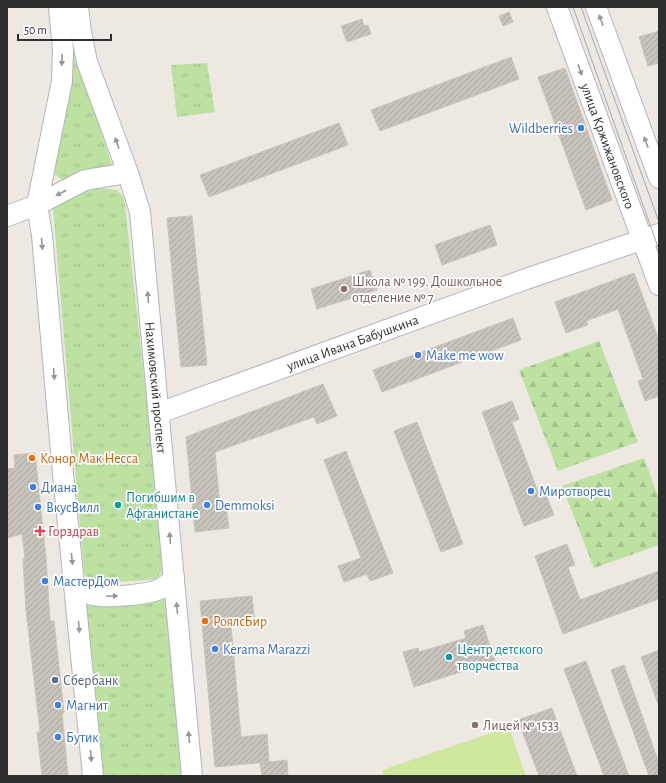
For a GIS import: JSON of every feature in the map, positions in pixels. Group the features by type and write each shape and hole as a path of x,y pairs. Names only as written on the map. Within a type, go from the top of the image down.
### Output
{"main road":[{"path":"59,7 63,50 62,81 37,205 42,235 63,474 93,776"},
{"name":"Нахимовский проспект","path":"78,7 87,62 128,173 140,212 192,776"},
{"name":"улица Кржижановского","path":"557,7 651,236 659,285"},
{"path":"596,7 659,178"},
{"path":"7,216 37,205 85,180 128,173"},
{"name":"улица Ивана Бабушкина","path":"159,413 526,279 651,236"},
{"path":"75,588 90,595 126,595 161,588 167,585 174,577"}],"green space":[{"path":"73,48 112,165 66,183 54,174"},
{"path":"207,63 215,112 177,117 171,65"},
{"path":"100,188 117,190 123,197 125,205 165,565 157,579 94,584 84,573 53,208 78,194"},
{"path":"599,341 638,442 558,471 519,370"},
{"path":"644,458 659,499 659,545 594,568 562,486"},
{"path":"167,598 184,776 103,776 86,606"},
{"path":"509,727 526,776 384,776 382,770"}],"building":[{"path":"509,12 513,22 503,26 499,16"},
{"path":"362,19 364,26 368,25 371,34 347,42 341,26"},
{"path":"659,31 659,63 648,66 639,37"},
{"path":"511,57 519,79 380,131 371,110"},
{"path":"565,68 612,200 586,210 538,77"},
{"path":"339,123 348,145 209,197 200,175"},
{"path":"192,216 207,365 181,367 167,218"},
{"name":"Школа № 199. Дошкольное отделение № 7","path":"490,225 497,245 442,265 435,245"},
{"name":"Школа № 199. Дошкольное отделение № 7","path":"370,270 377,290 317,309 311,289"},
{"path":"634,273 659,340 659,396 645,401 638,381 643,379 618,309 586,321 588,325 566,333 555,302"},
{"path":"513,318 521,340 382,392 373,370"},
{"path":"323,384 337,416 317,424 314,417 215,452 220,507 226,506 229,528 195,532 186,437"},
{"path":"512,401 519,419 512,422 539,495 545,492 554,515 524,526 482,412"},
{"path":"417,422 463,544 441,552 394,431"},
{"path":"346,451 393,573 370,581 367,574 344,582 338,566 361,558 324,460"},
{"path":"35,453 46,557 50,621 54,621 64,713 62,713 68,776 42,776 37,732 40,732 26,610 23,559 25,558 22,534 7,538 7,469 15,468 14,455"},
{"path":"567,544 575,565 568,567 580,600 659,571 659,599 563,634 535,556"},
{"path":"252,596 255,624 231,626 241,737 267,734 269,762 287,760 288,776 262,776 260,763 268,762 215,767 200,601"},
{"name":"Центр детского творчества","path":"483,625 495,661 414,687 403,652 418,648 419,652 466,638 464,631"},
{"path":"659,650 659,704 658,704 641,657"},
{"path":"586,661 629,776 604,776 564,669"},
{"path":"624,665 659,763 659,776 649,776 611,670"},
{"path":"552,708 577,776 539,776 518,720"}],"tram line":[{"path":"573,7 659,250"},
{"path":"581,7 659,222"}],"place":[{"name":"Wildberries","path":"581,128"},
{"name":"Школа № 199. Дошкольное отделение № 7","path":"344,289"},
{"name":"Make me wow","path":"418,355"},
{"name":"Конор Мак Несса","path":"32,458"},
{"name":"Диана","path":"33,487"},
{"name":"Миротворец","path":"531,491"},
{"name":"Погибшим в Афганистане","path":"118,505"},
{"name":"Demmoksi","path":"207,505"},
{"name":"ВкусВилл","path":"38,507"},
{"name":"Горздрав","path":"40,531"},
{"name":"МастерДом","path":"45,581"},
{"name":"РоялсБир","path":"205,621"},
{"name":"Kerama Marazzi","path":"215,649"},
{"name":"Центр детского творчества","path":"449,657"},
{"name":"Сбербанк","path":"55,680"},
{"name":"Магнит","path":"58,705"},
{"name":"Лицей № 1533","path":"475,725"},
{"name":"Бутик","path":"58,737"}]}
